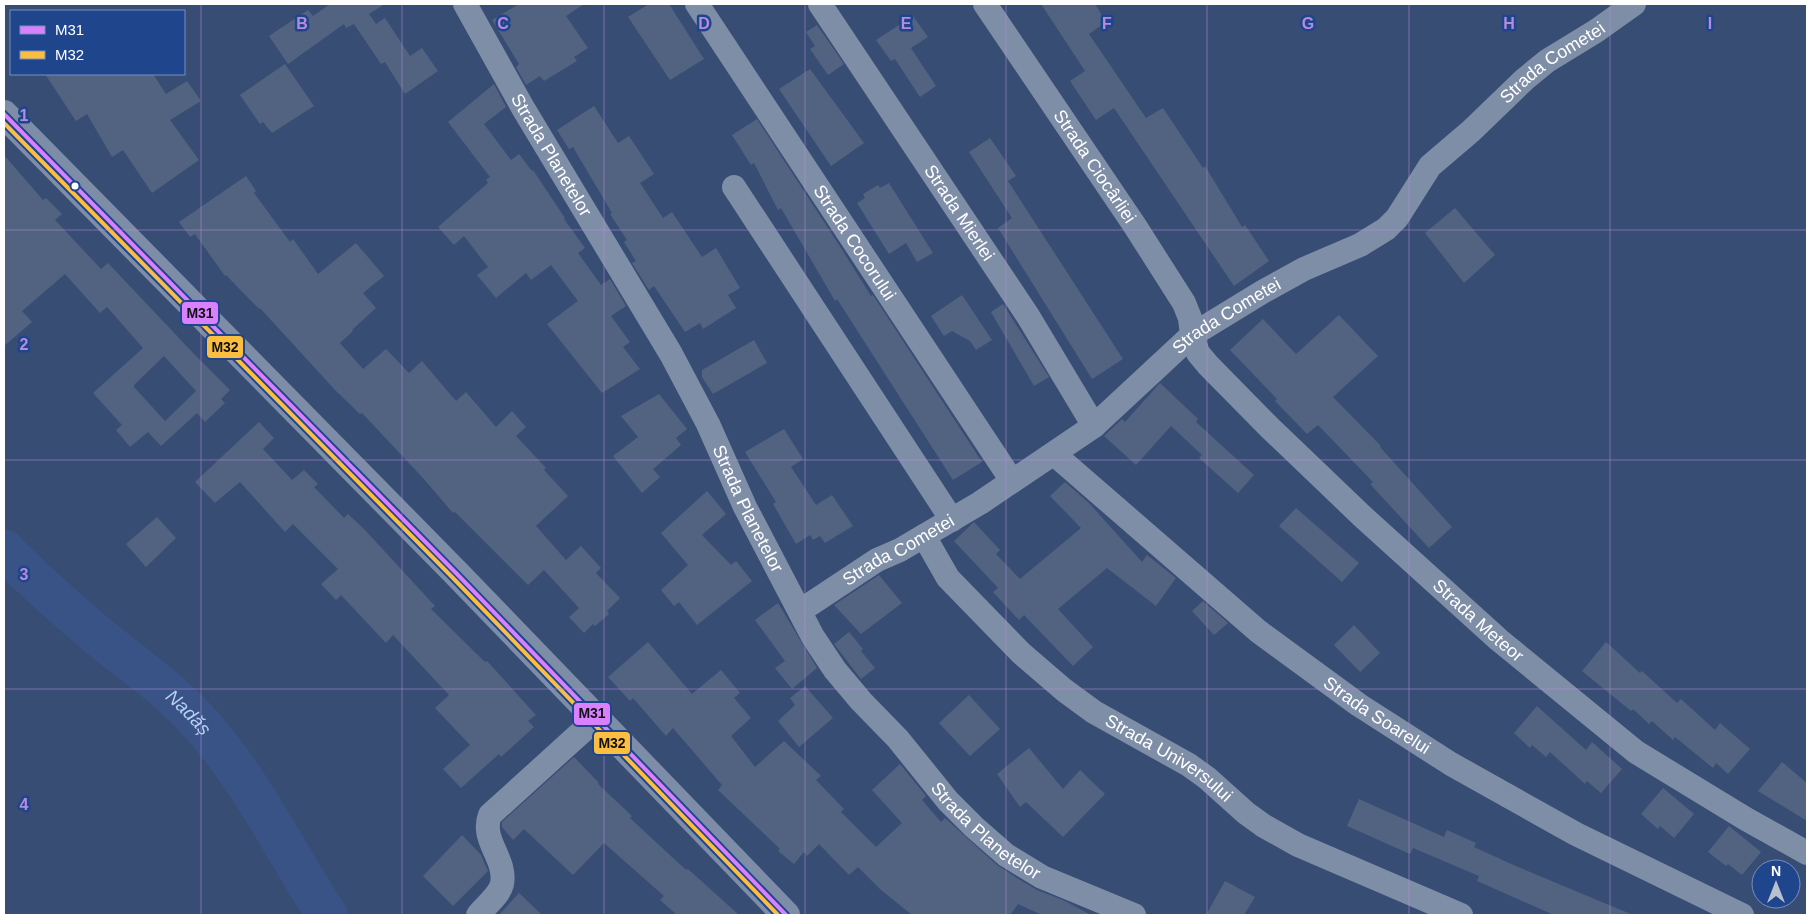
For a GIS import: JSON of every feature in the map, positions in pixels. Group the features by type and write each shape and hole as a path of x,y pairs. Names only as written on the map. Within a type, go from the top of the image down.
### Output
{"main road":[{"path":"4,114 457,574 786,915"}],"street":[{"name":"Strada Planetelor","path":"465,4 523,108 670,354 708,424 746,507 813,637 842,678 860,701 898,739 974,828 1006,855 1042,877 1134,915"},
{"name":"Strada Cocorului","path":"697,4 1012,481"},
{"name":"Strada Mierlei","path":"820,4 1028,316 1094,426"},
{"name":"Strada Ciocârliei","path":"985,4 1139,232 1184,303 1190,318 1192,336"},
{"name":"Strada Cometei","path":"800,611 877,560 900,550 952,520 1094,426 1192,336 1264,291 1304,269 1360,245 1386,230 1430,166 1471,132 1525,79 1547,61 1596,31 1634,4"},
{"path":"734,187 952,520"},
{"name":"Strada Meteor","path":"1192,336 1198,353 1208,365 1270,428 1362,516 1498,640 1636,752 1746,819 1807,853"},
{"name":"Strada Soarelui","path":"1054,454 1258,631 1360,705 1451,764 1576,834 1742,915"},
{"name":"Strada Universului","path":"924,536 948,578 1021,653 1064,690 1094,712 1189,765 1207,778 1246,813 1264,826 1298,845 1461,915"},
{"path":"478,915 498,892 502,883 500,864 487,830 487,821 490,814 597,718"}],"building":[{"path":"330,4 385,4 369,14 376,24 385,18 410,56 422,48 438,71 405,94 385,62 381,64 354,24 346,28 344,24 288,64 269,36 308,10 313,16"},
{"path":"519,4 584,4 566,16 588,48 574,57 577,61 544,81 540,76 526,85 516,67 519,64 492,20"},
{"path":"649,4 669,4 704,59 670,80 628,17"},
{"path":"1041,4 1095,4 1106,22 1089,34 1146,118 1163,108 1203,168 1205,166 1242,227 1245,225 1269,261 1234,286 1114,108 1096,120 1070,81 1085,71"},
{"path":"913,16 928,37 911,48 936,86 920,97 895,59 891,61 876,40"},
{"path":"817,25 844,64 828,75 810,49 815,46 806,32"},
{"path":"285,64 314,106 272,133 263,122 260,124 240,95"},
{"path":"810,69 864,143 831,166 779,89"},
{"path":"46,75 154,75 166,94 187,81 201,101 170,120 199,160 152,193 123,150 112,157 87,114 76,121"},
{"path":"494,84 506,107 484,124 511,160 519,154 533,170 585,248 578,253 601,285 610,279 626,306 611,316 630,342 623,347 640,369 602,393 547,324 578,301 551,265 531,280 526,273 496,298 477,275 488,267 464,236 454,245 438,227 488,183 486,180 490,177 448,122"},
{"path":"594,106 618,143 629,136 654,174 640,183 663,218 672,212 702,257 716,248 740,288 728,295 736,308 703,329 700,323 685,332 654,286 649,290 632,263 636,261 624,242 627,240 610,214 612,213 573,147 569,149 557,130"},
{"path":"757,119 871,296 873,295 982,462 953,480 837,299 835,301 781,208 778,210 754,163 751,165 732,135"},
{"path":"990,138 1016,176 1008,181 1123,359 1092,379 998,228 1012,218 969,152"},
{"path":"4,155 43,200 46,198 62,214 55,220 101,269 108,263 230,390 221,399 225,403 205,422 197,413 161,446 148,432 130,447 116,430 122,425 93,393 143,348 107,307 100,313 65,274 22,311 32,322 4,346","holes":["164,356 196,391 165,421 134,385"]},
{"path":"246,176 256,191 254,193 290,242 293,239 318,274 356,243 384,276 363,293 376,308 340,343 363,369 386,349 409,373 422,361 456,401 466,392 496,427 512,411 526,427 516,436 546,468 544,470 568,496 536,526 566,560 581,546 601,568 596,573 620,598 607,611 609,614 595,626 593,624 584,633 569,617 579,608 544,570 528,585 455,512 453,513 362,413 360,414 335,390 260,308 225,276 195,234 190,237 179,222"},
{"path":"889,183 933,253 917,262 906,243 889,254 857,203 865,198 863,194 878,185 880,188"},
{"path":"1455,208 1495,255 1464,283 1425,233"},
{"path":"962,295 992,340 976,350 970,341 952,331 944,336 931,316"},
{"path":"1003,304 1049,377 1034,386 991,312"},
{"path":"1339,315 1378,356 1333,397 1381,446 1452,527 1429,548 1370,484 1373,482 1318,425 1307,434 1275,401 1277,399 1230,350 1263,319 1296,354"},
{"path":"754,340 767,363 713,394 702,377 702,370"},
{"path":"1160,383 1198,419 1196,422 1254,475 1238,493 1199,458 1202,455 1171,426 1136,465 1104,436 1122,419 1125,422"},
{"path":"659,394 687,429 676,438 681,445 653,469 660,477 642,493 613,456 638,437 621,416"},
{"path":"259,422 274,438 263,449 292,480 304,470 318,484 314,487 344,518 348,514 365,530 435,606 431,609 485,662 487,661 536,715 528,721 534,727 501,757 499,754 461,788 443,769 470,745 435,708 449,695 393,635 386,643 341,595 336,600 321,584 338,569 293,524 285,532 240,482 215,503 195,482"},
{"path":"784,429 803,459 791,467 816,505 832,495 853,526 825,543 820,536 813,540 810,535 796,544 773,504 776,502 745,452"},
{"path":"1065,482 1089,503 1142,562 1147,555 1176,578 1156,606 1107,568 1058,609 1093,647 1073,666 1024,615 1019,620 993,592 998,588 954,541 974,522 1000,550 996,554 1020,579 1081,528 1050,496"},
{"path":"707,491 726,514 702,535 731,565 736,561 752,581 697,625 679,602 674,606 661,590 688,565 661,533"},
{"path":"1296,508 1359,563 1342,582 1279,526"},
{"path":"157,517 176,538 146,567 126,544"},
{"path":"879,575 902,603 861,634 834,605"},
{"path":"1203,601 1228,623 1214,635 1192,611"},
{"path":"778,603 817,668 792,689 775,668 785,661 755,620"},
{"path":"1354,625 1380,653 1360,672 1334,645"},
{"path":"849,632 875,668 861,679 834,644"},
{"path":"648,642 692,694 721,670 740,693 734,698 751,718 731,736 755,767 784,741 821,776 816,780 844,809 841,812 876,847 902,823 872,790 900,764 926,796 922,800 941,822 945,818 997,865 1017,878 1037,890 1063,900 1091,915 1042,915 1018,904 1010,915 912,915 881,890 858,867 849,875 819,844 807,856 804,852 794,864 778,851 780,849 718,790 722,785 673,728 666,736 633,698 630,701 608,677"},
{"path":"1606,642 1677,703 1681,699 1715,730 1720,723 1750,749 1728,774 1716,763 1713,768 1675,737 1673,740 1652,721 1649,724 1633,709 1631,711 1582,671"},
{"path":"805,686 833,718 799,747 778,721 795,705 790,698"},
{"path":"969,695 1000,729 970,756 939,723"},
{"path":"1537,706 1586,750 1592,742 1622,769 1601,793 1587,781 1585,784 1550,752 1546,757 1532,745 1530,748 1514,733"},
{"path":"1029,748 1063,789 1080,770 1105,794 1063,837 1026,802 1020,807 997,774"},
{"path":"574,757 598,784 632,816 630,818 686,870 688,869 739,915 677,915 660,900 664,896 604,843 573,875 524,829 513,840 502,827 502,822"},
{"path":"1782,762 1807,783 1807,821 1758,791"},
{"path":"1663,788 1694,814 1674,838 1660,826 1658,829 1641,814"},
{"path":"1359,799 1444,837 1447,830 1476,843 1474,847 1633,915 1554,915 1477,881 1479,876 1413,848 1410,854 1347,826"},
{"path":"1729,826 1761,852 1755,859 1751,859 1751,864 1742,875 1728,864 1726,866 1708,852"},
{"path":"462,835 481,855 488,871 453,906 423,876"},
{"path":"1225,881 1255,897 1244,915 1206,915"},
{"path":"519,893 542,915 499,915"}],"waterway":[{"name":"Nadăș","path":"4,550 68,610 165,690 197,720 216,742 251,790 327,915"}],"transit line":[{"name":"M31","path":"4,114 457,574 786,915"},
{"name":"M32","path":"4,123 453,578 778,915"}]}
